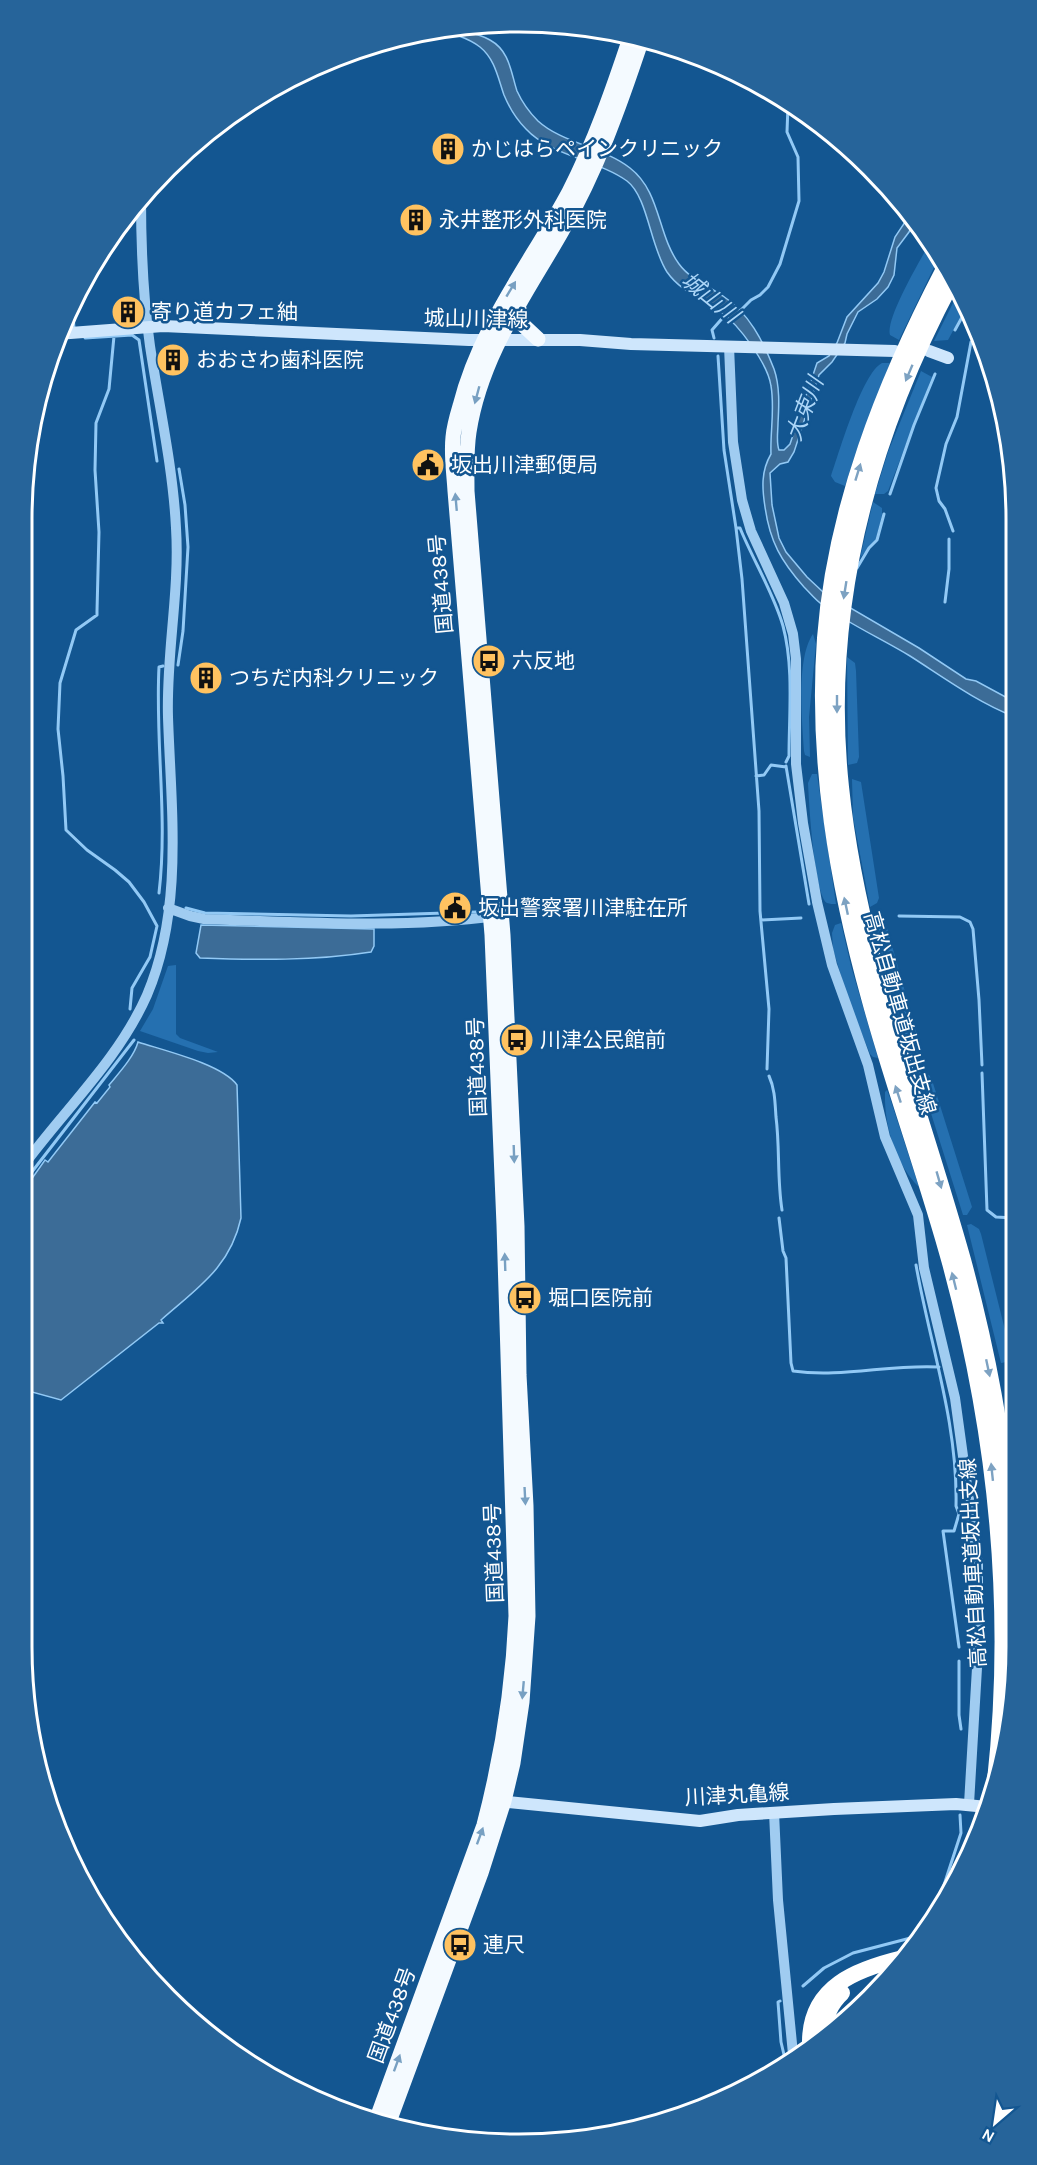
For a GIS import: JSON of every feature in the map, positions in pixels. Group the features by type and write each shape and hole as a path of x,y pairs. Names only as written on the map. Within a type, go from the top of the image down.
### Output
{"highway":[{"name":"国道438号","path":"597,147 604,116 628,44"},
{"name":"国道438号","path":"391,2117 481,1873 497,1801 510,1698 516,1616 496,916 453,449 454,428 463,392 490,340 518,304 562,231 639,47"},
{"name":"国道438号","path":"490,340 493,319 567,195 589,165"},
{"name":"高松自動車道坂出支線","path":"849,532 857,473 875,420 916,324 940,276"},
{"name":"高松自動車道坂出支線","path":"948,290 912,365 835,567 832,641 823,724 826,786 844,898 870,1003 950,1263 979,1386 989,1445 998,1529 1003,1624 999,1725"},
{"path":"518,304 522,324 538,339"},
{"name":"高松自動車道坂出支線","path":"832,641 840,785 858,896 882,999 934,1163 979,1322 1006,1479"},
{"name":"国道438号","path":"379,2113 484,1825 497,1801"},
{"path":"810,2036 815,2012 825,1995 840,1981 863,1970 890,1962"},
{"path":"825,2025 831,2005 844,1991 879,1974"}],"main road":[{"name":"城山川津線","path":"69,333 163,326 490,340 538,339 631,344 895,351"},
{"path":"929,351 948,358"},
{"name":"川津丸亀線","path":"497,1801 700,1821 774,1812 969,1804 979,1806"}],"street":[{"path":"32,1155 109,1057 138,1013 159,961 168,908 173,822 168,713 177,538 174,501 148,328 141,259 141,211"},
{"path":"729,346 733,442 742,500 751,531 784,603 793,634 796,658 796,764 803,823 817,902 832,965 868,1065 885,1137 918,1215 924,1268 955,1398 978,1565 978,1651 969,1804"},
{"path":"168,908 204,919 260,921 379,923 496,916"},
{"path":"774,1812 778,1900 792,2049"}],"shaded area":[{"path":"925,251 935,266 899,340 890,335 890,327 904,290"},
{"path":"954,301 961,316 948,340 934,341"},
{"path":"882,363 890,363 845,486 835,482 831,476 859,397 874,370"},
{"path":"921,371 932,377 888,491 884,494 875,494 888,452"},
{"path":"873,502 882,508 882,515 876,539 860,558"},
{"path":"813,634 816,644 809,717 810,757 805,755 804,751 801,690 804,658"},
{"path":"847,657 855,663 856,671 859,757 857,763 848,765"},
{"path":"812,774 817,774 836,904 827,903 822,896 819,883 811,827 808,783"},
{"path":"852,779 861,782 879,898 877,903 870,907 853,817"},
{"path":"873,921 885,923 887,928 922,1052 918,1058 911,1059"},
{"path":"841,923 878,1058 870,1054 848,999 833,949 832,933 835,925"},
{"path":"176,965 176,1034 180,1038 218,1052 198,1051 140,1031 153,1009 168,966"},
{"path":"918,1072 929,1075 932,1080 972,1207 967,1215 963,1215"},
{"path":"887,1090 919,1187 903,1167 893,1143 885,1105"},
{"path":"971,1224 979,1229 981,1234 1006,1334 1006,1362 1001,1363 967,1225"}],"water":[{"path":"476,34 486,38 502,50 509,63 519,95 538,121 559,135 608,155 630,168 648,189 666,240 679,264 694,278 732,303 748,319 774,369 779,403 777,440 779,450 784,450 790,444 817,363 829,356 837,343 847,317 878,283 884,272 895,237 905,222 910,229 897,248 894,275 888,287 877,299 858,312 845,343 832,362 819,375 794,452 788,462 780,464 770,473 772,505 779,538 786,552 823,592 919,648 966,679 976,681 1006,697 1006,713 973,696 910,656 834,613 821,604 796,578 773,541 765,507 763,480 765,467 771,454 773,403 769,377 759,356 728,318 685,290 667,272 661,261 640,198 634,188 615,174 561,152 536,138 511,109 493,63 480,47 457,36"},
{"path":"201,925 374,929 374,946 371,952 328,957 200,958 196,953"},
{"path":"138,1042 205,1064 229,1077 237,1085 241,1218 229,1251 210,1276 161,1320 163,1323 159,1323 61,1400 32,1392 32,1178 45,1160 48,1162 95,1102 97,1103 110,1087 109,1085"}],"waterway":[{"name":"城山川","path":"739,312 768,287 780,264 799,201 798,157 787,132 788,113"},
{"name":"城山川","path":"714,338 712,330 726,314"},
{"path":"955,330 962,318"},
{"path":"74,322 74,328"},
{"path":"85,338 132,335 139,340 157,461"},
{"path":"114,336 109,389 96,423 95,470 99,532 97,615 76,630 60,683 58,729 66,830 87,850 129,882 144,902 157,926 150,957 132,988 130,1009"},
{"path":"953,531 945,509 939,501 936,488 946,444 957,417 971,342"},
{"path":"718,356 724,450 736,528 740,528 769,589 783,626 789,658 789,756 786,762"},
{"path":"890,494 935,374"},
{"path":"178,665 183,631 188,547 185,505 179,469"},
{"path":"857,568 869,548 877,540 884,514"},
{"path":"736,528 742,579 759,811 760,911 769,1009 767,1069"},
{"path":"945,602 949,569 949,539"},
{"path":"159,893 162,808 158,695 159,667 163,666"},
{"path":"756,776 764,775 771,765 786,767"},
{"path":"786,766 809,904"},
{"path":"186,908 205,913 351,916 477,912"},
{"path":"899,916 960,917 970,922 973,929 979,1000 982,1065"},
{"path":"761,920 801,918"},
{"path":"32,1172 134,1040"},
{"path":"982,1073 987,1210 996,1217 1006,1218"},
{"path":"769,1076 775,1101 782,1210"},
{"path":"779,1218 786,1258 793,1371 830,1373 902,1367 939,1367"},
{"path":"916,1265 953,1445 956,1506 959,1514 954,1531 943,1531 959,1647"},
{"path":"959,1661 961,1729"},
{"path":"946,1879 961,1833 960,1815"},
{"path":"803,1986 824,1968 853,1953 908,1939"},
{"path":"780,2001 778,2002 784,2054"}],"place":[{"name":"かじはらペインクリニック","path":"448,149"},
{"name":"永井整形外科医院","path":"416,220"},
{"name":"寄り道カフェ紬","path":"128,312"},
{"name":"おおさわ歯科医院","path":"173,360"},
{"name":"坂出川津郵便局","path":"428,465"},
{"name":"六反地","path":"489,661"},
{"name":"つちだ内科クリニック","path":"206,678"},
{"name":"坂出警察署川津駐在所","path":"455,908"},
{"name":"川津公民館前","path":"517,1040"},
{"name":"堀口医院前","path":"525,1298"},
{"name":"連尺","path":"460,1945"}],"water label":[{"name":"大束川","path":"805,409"}]}
